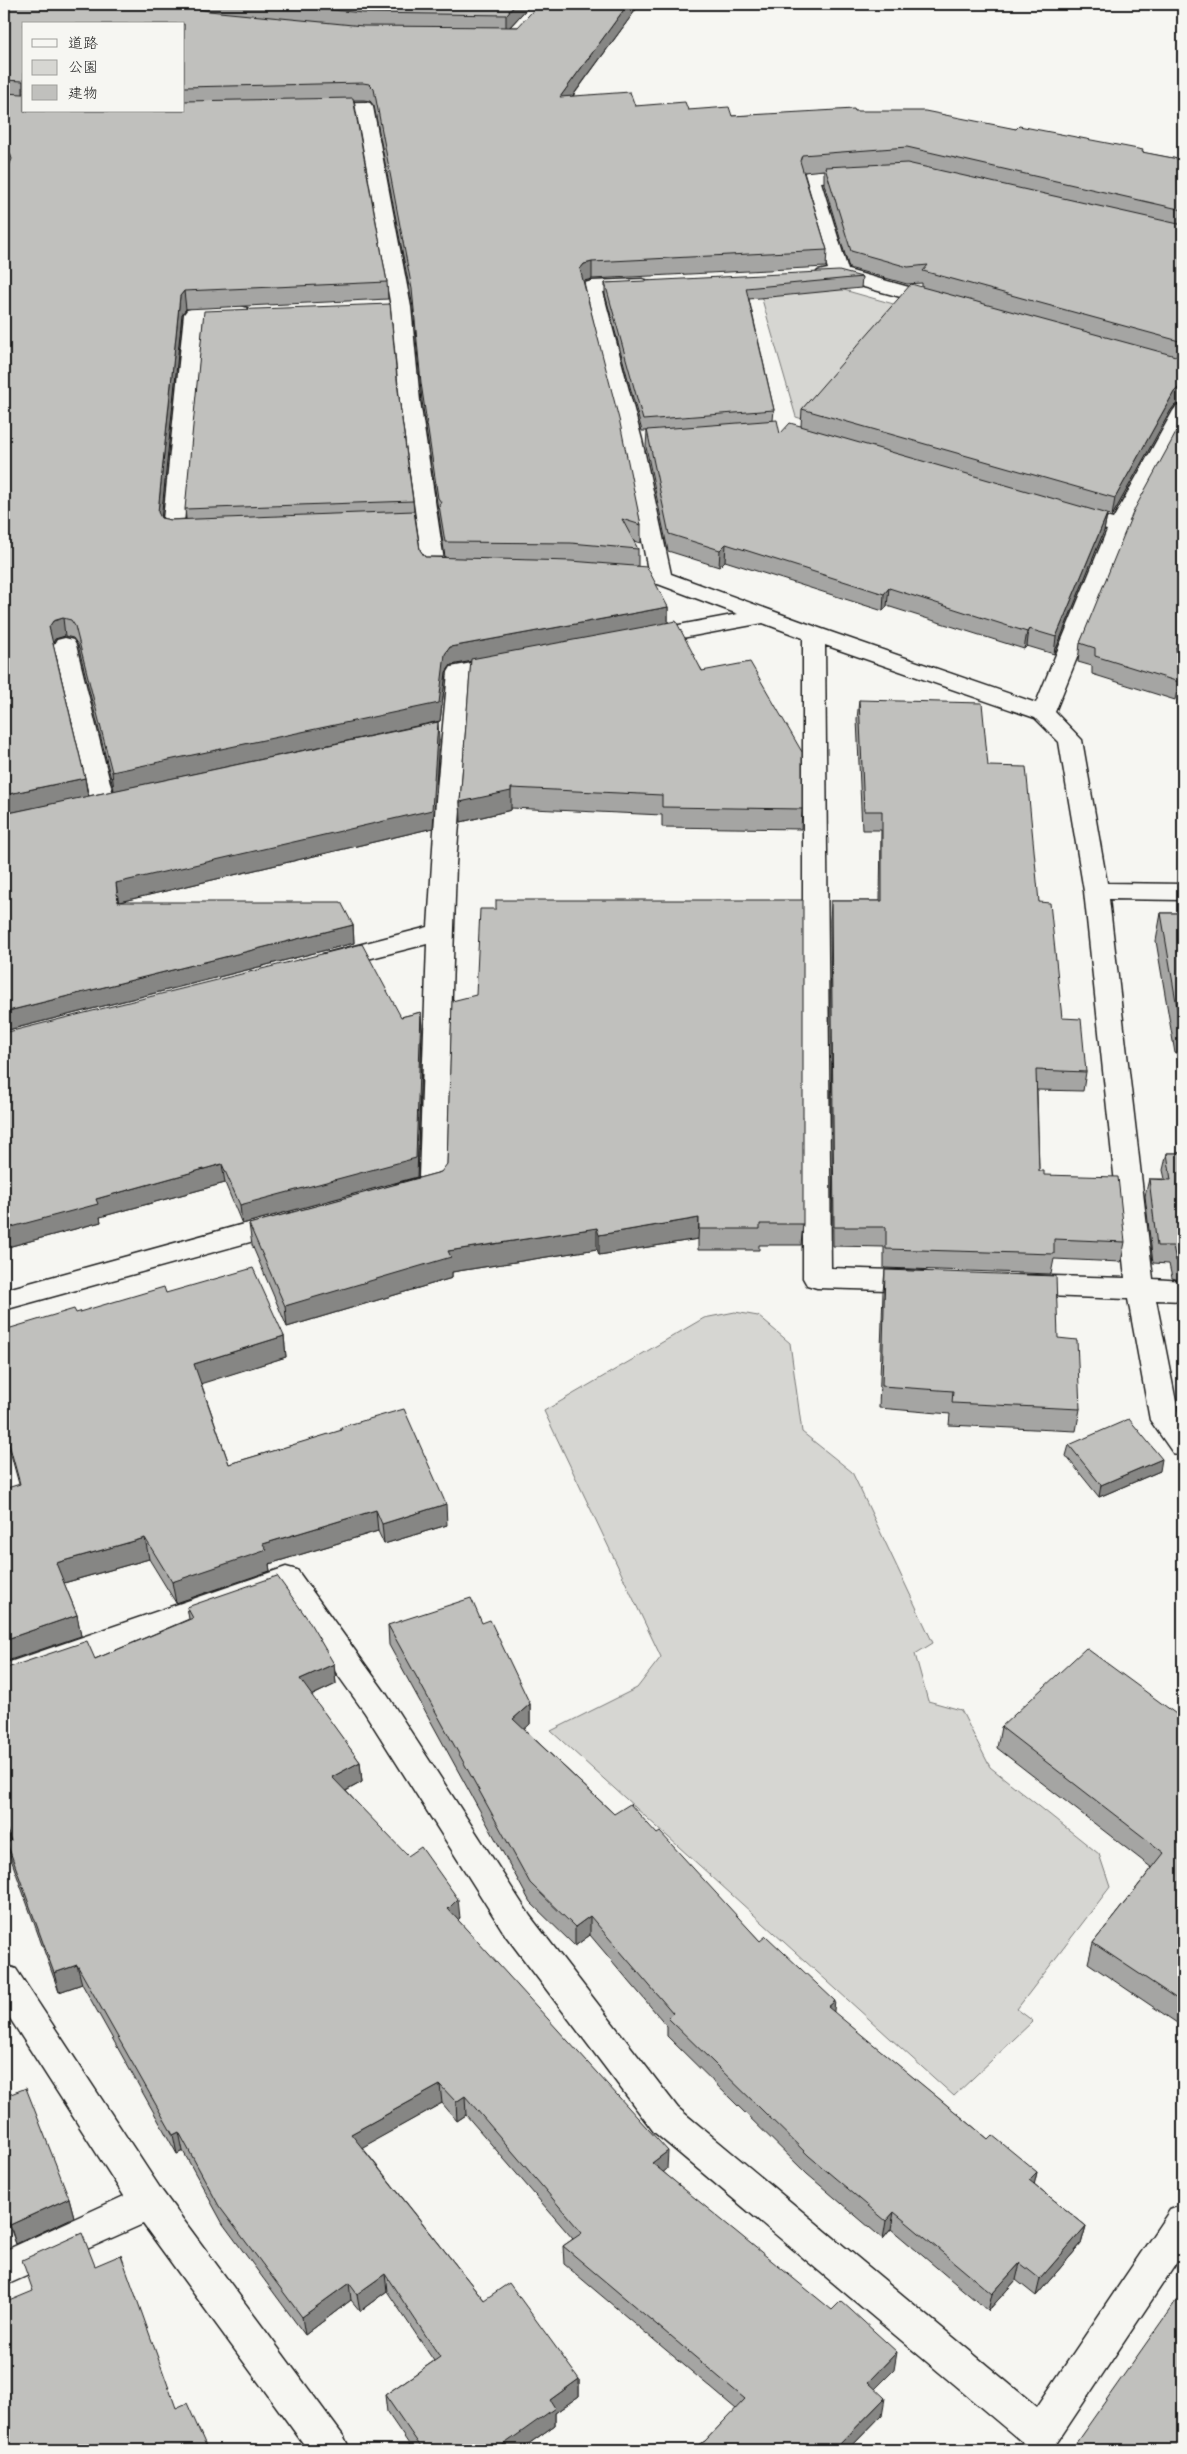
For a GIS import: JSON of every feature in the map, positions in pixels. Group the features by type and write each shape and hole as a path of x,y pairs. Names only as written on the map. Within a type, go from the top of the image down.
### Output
{"street":[{"path":"304,108 364,107 392,307 410,401 419,520 434,568 483,569"},
{"path":"839,274 810,178 877,174"},
{"path":"810,276 839,274 964,308"},
{"path":"661,284 592,288 642,439 661,578"},
{"path":"222,528 173,530 194,314 263,312"},
{"path":"1043,713 1119,527 1183,411"},
{"path":"1054,508 1119,527"},
{"path":"597,573 661,578 814,634 1043,713 1070,740 1096,891 1140,1290 1165,1420 1183,1445"},
{"path":"626,641 764,616"},
{"path":"814,634 817,1278 945,1282"},
{"path":"65,645 104,803"},
{"path":"386,1196 432,1184 443,730 459,672 528,660"},
{"path":"1096,891 1183,892"},
{"path":"314,965 439,934"},
{"path":"4,1300 312,1216"},
{"path":"994,1284 1183,1291"},
{"path":"4,1677 286,1579 376,1704 518,1926 666,2120 1041,2434 1183,2222"},
{"path":"4,1980 149,2203 332,2450"},
{"path":"4,2269 149,2203"}],"green space":[{"path":"819,283 897,305 806,420 796,417 759,289"},
{"path":"735,1312 758,1316 790,1343 802,1432 852,1472 933,1643 915,1654 928,1701 961,1710 990,1767 1099,1854 1110,1887 1017,2009 1033,2021 954,2096 551,1731 637,1688 661,1657 544,1411 704,1318"}],"building":[{"path":"4,4 173,4 209,11 363,26 518,27 539,4 628,4 560,97 630,92 635,106 685,102 688,110 729,107 732,116 854,109 855,111 925,111 1016,129 1019,126 1143,150 1142,152 1183,160 1183,210 907,147 802,155 800,161 827,250 592,262 584,264 580,269 620,423 641,525 622,519 638,549 571,543 445,542 439,505 441,502 438,498 421,383 412,289 374,89 369,84 363,83 185,87 185,22 22,22 22,81 4,80"},
{"path":"271,4 516,4 506,15 363,13"},
{"path":"4,93 22,94 22,112 185,112 185,101 353,98 387,282 184,291 180,296 158,512 161,518 171,520 414,511 420,550 425,557 571,561 647,567 668,607 450,647 445,654 439,703 112,772 75,626 71,620 63,618 53,621 49,627 85,778 4,795 4,167 9,166 12,159 10,153 4,151"},
{"path":"907,163 1183,225 1183,342 923,271 928,265 908,267 851,251 825,167"},
{"path":"839,271 862,277 746,288 774,410 643,420 605,283"},
{"path":"911,284 1183,358 1183,387 1178,388 1174,392 1115,498 802,409"},
{"path":"390,304 398,390 413,501 185,509 204,311"},
{"path":"777,420 780,434 790,423 1107,514 1056,637 1029,629 1027,632 889,588 884,594 726,544 720,550 669,534 647,430"},
{"path":"1183,420 1183,649 1176,647 1179,682 1095,656 1095,648 1080,643 1134,510"},
{"path":"676,621 702,671 750,662 802,752 802,809 662,807 662,795 511,788 511,791 460,802 471,659"},
{"path":"859,700 982,703 988,766 1026,767 1039,902 1050,903 1062,1018 1081,1019 1086,1072 1036,1070 1039,1171 1044,1171 1044,1175 1118,1177 1125,1242 1054,1239 1054,1254 886,1249 886,1227 834,1227 831,901 882,901 882,811 864,811"},
{"path":"438,722 432,810 116,883 118,902 341,902 353,925 4,1012 4,814"},
{"path":"496,900 803,900 803,1224 760,1224 760,1229 699,1229 699,1218 599,1235 597,1228 448,1251 451,1257 285,1306 249,1224 441,1172 447,1164 452,1001 476,995 480,909 496,909"},
{"path":"1161,913 1183,913 1183,1025 1180,1025"},
{"path":"362,944 401,1017 421,1012 416,1158 240,1205 222,1164 96,1199 98,1204 4,1229 4,1033"},
{"path":"1167,1153 1183,1153 1183,1263 1176,1261 1173,1246 1157,1246 1149,1179 1171,1180"},
{"path":"253,1268 284,1336 194,1364 229,1464 342,1430 341,1427 404,1409 446,1504 382,1524 376,1510 263,1544 267,1550 172,1582 145,1538 56,1563 77,1615 4,1640 4,1489 20,1484 4,1425 4,1330 74,1309 76,1313 164,1287 166,1293"},
{"path":"885,1270 1056,1276 1058,1338 1077,1340 1080,1409 952,1403 953,1391 882,1386"},
{"path":"1180,1285 1183,1285 1183,1301"},
{"path":"1129,1419 1162,1459 1101,1485 1069,1445"},
{"path":"277,1576 307,1618 334,1664 300,1679 360,1762 332,1777 408,1856 421,1847 458,1899 448,1909 668,2151 652,2163 832,2310 841,2301 897,2352 868,2382 885,2398 834,2450 692,2450 705,2441 745,2399 563,2246 582,2233 465,2096 456,2102 440,2085 351,2134 484,2300 509,2283 579,2379 550,2400 555,2408 496,2450 423,2450 385,2395 440,2357 385,2274 357,2294 349,2283 302,2317 219,2206 179,2132 173,2135 77,1965 54,1973 7,1843 11,1841 4,1822 4,1669 87,1641 95,1659 193,1618 187,1607"},
{"path":"471,1598 482,1623 490,1620 530,1704 513,1719 614,1814 630,1804 657,1834 660,1832 760,1941 766,1936 835,2001 828,2007 988,2139 992,2135 1037,2172 1029,2180 1086,2226 1040,2279 1020,2263 992,2294 894,2212 886,2221 809,2156 668,2018 673,2013 590,1916 575,1927 530,1883 388,1625"},
{"path":"1086,1648 1183,1719 1183,2003 1093,1943 1164,1853 1001,1727"},
{"path":"26,2088 69,2198 10,2225 4,2209 4,2090 6,2096"},
{"path":"82,2233 95,2266 121,2255 176,2408 187,2403 208,2450 4,2450 4,2303 33,2291 22,2260"},
{"path":"1183,2291 1183,2450 1071,2450"}]}
